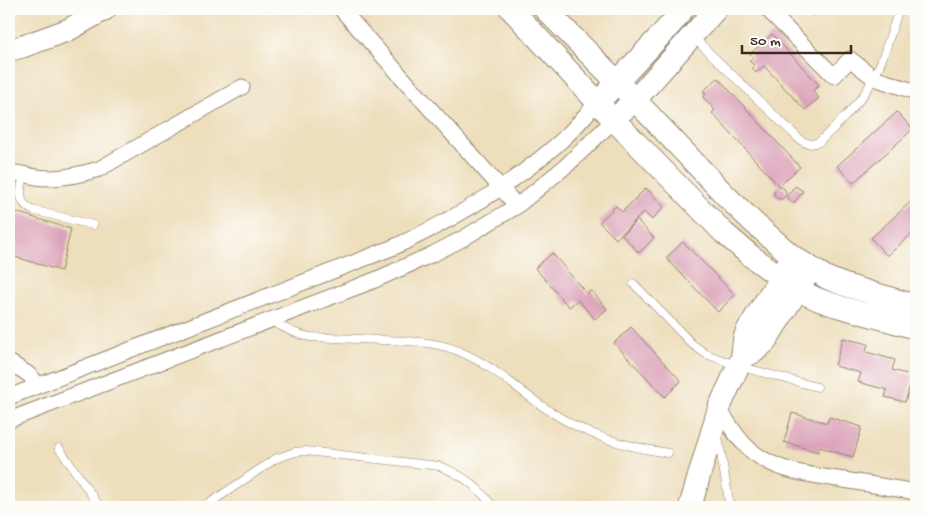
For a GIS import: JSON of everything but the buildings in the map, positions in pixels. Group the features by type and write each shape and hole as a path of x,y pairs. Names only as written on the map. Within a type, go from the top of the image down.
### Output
{"main road":[{"path":"9,50 68,30 105,9"},
{"path":"511,9 614,120 724,232 751,256 789,284 817,299 916,328"},
{"path":"545,9 636,100 727,198 792,256 827,278 916,306"},
{"path":"598,102 683,9"},
{"path":"614,120 636,100 716,9"},
{"path":"789,284 792,256"},
{"path":"690,507 716,417 740,362 747,331 789,284 810,268"}],"street":[{"path":"341,9 517,206"},
{"path":"767,9 834,76 850,58 874,78 916,92"},
{"path":"13,173 51,178 67,177 99,169 242,86"},
{"path":"9,397 394,247 446,221 540,159 598,102"},
{"path":"9,420 404,268 462,239 517,206 567,164 614,120"},
{"path":"9,362 28,374 39,385"},
{"path":"716,417 753,453 771,464 804,474 916,492"}],"lane":[{"path":"692,36 799,139 808,144 814,144 819,142 846,116 865,93 881,61 899,9"},
{"path":"13,173 22,202 27,207 32,210 93,225"},
{"path":"634,284 692,344 706,354 740,362 817,387"},
{"path":"271,320 296,334 310,337 430,343 454,350 477,359 547,410 575,427 605,439 636,448 668,453"},
{"path":"716,417 730,507"},
{"path":"59,448 100,507"},
{"path":"204,507 275,459 295,452 306,451 439,466 466,479 482,493 493,507"}]}
